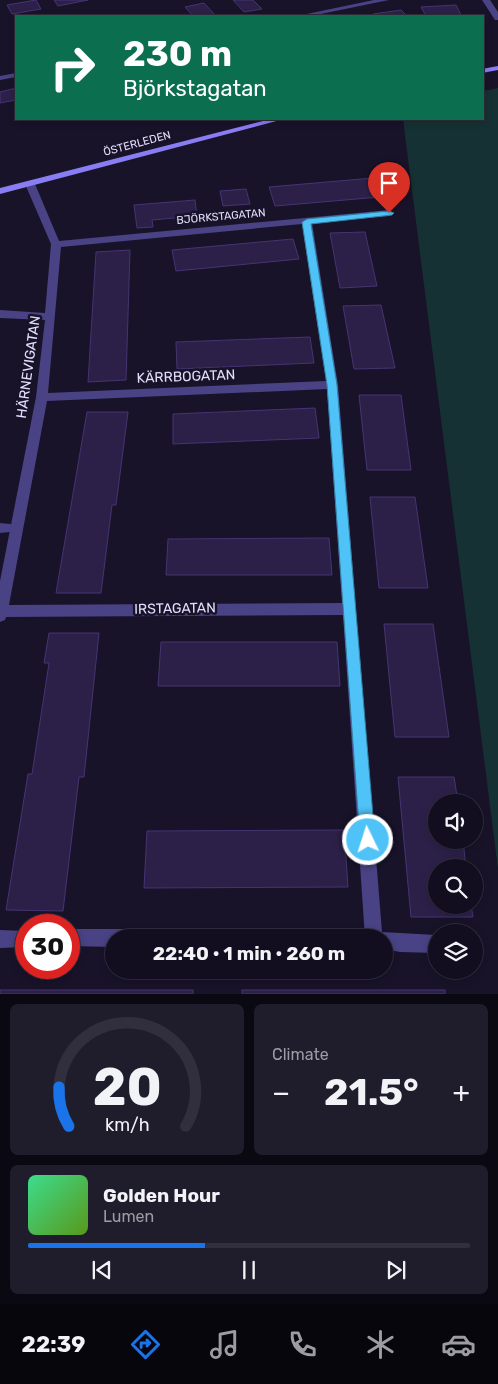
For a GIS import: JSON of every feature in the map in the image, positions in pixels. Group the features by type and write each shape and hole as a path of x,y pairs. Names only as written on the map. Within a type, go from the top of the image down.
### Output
{"main road":[{"path":"484,71 498,68"},
{"name":"ÖSTERLEDEN","path":"0,191 276,120"}],"street":[{"path":"306,15 384,0"},
{"path":"486,0 498,18"},
{"path":"0,78 15,75"},
{"name":"HÄRNEVIGATAN","path":"0,613 42,396 56,244 30,184"},
{"name":"BJÖRKSTAGATAN","path":"56,244 389,213"},
{"path":"307,222 332,385 373,929"},
{"path":"0,314 50,317"},
{"name":"KÄRRBOGATAN","path":"42,396 332,385"},
{"name":"IRSTAGATAN","path":"0,613 213,608 349,609"},
{"path":"80,938 105,938"},
{"path":"0,940 15,939"},
{"path":"393,941 428,943"}],"lane":[{"path":"0,528 16,528"}],"green space":[{"path":"498,88 498,869 403,120 484,120 484,91"}],"building":[{"path":"36,0 41,9 12,14 7,5"},
{"path":"54,0 88,0 58,6"},
{"path":"233,0 253,0 262,9 244,12"},
{"path":"204,3 215,15 192,15 185,7"},
{"path":"456,5 461,15 425,15 421,7"},
{"path":"401,10 406,15 374,15"},
{"path":"15,88 15,100 0,103 0,92"},
{"path":"373,178 380,197 275,206 269,187"},
{"path":"246,189 250,204 223,206 220,191"},
{"path":"195,200 197,216 152,220 153,227 137,228 134,205"},
{"path":"365,232 377,286 340,288 330,233"},
{"path":"293,239 299,259 176,271 172,250"},
{"path":"130,250 126,380 88,382 96,252"},
{"path":"381,305 395,368 354,369 343,306"},
{"path":"310,337 314,363 177,369 176,342"},
{"path":"359,395 401,395 411,470 367,470"},
{"path":"315,408 319,438 173,444 173,414"},
{"path":"87,412 128,412 116,505 112,505 101,593 56,593"},
{"path":"370,497 415,497 428,588 379,588"},
{"path":"329,538 332,575 166,575 168,539"},
{"path":"384,624 433,624 449,737 395,737"},
{"path":"49,633 99,633 84,777 79,777 63,911 6,910 28,774 32,774 49,663 44,663"},
{"path":"161,642 337,642 340,686 158,686"},
{"path":"398,777 454,777 457,794 428,794 428,849 464,849 465,859 428,859 428,914 472,914 473,917 411,917"},
{"path":"344,830 348,887 144,888 147,831"},
{"path":"0,990 193,990 193,994 0,994"},
{"path":"242,990 445,990 445,994 242,994"}],"route":[{"path":"368,840 332,385 307,222 389,213"}]}
